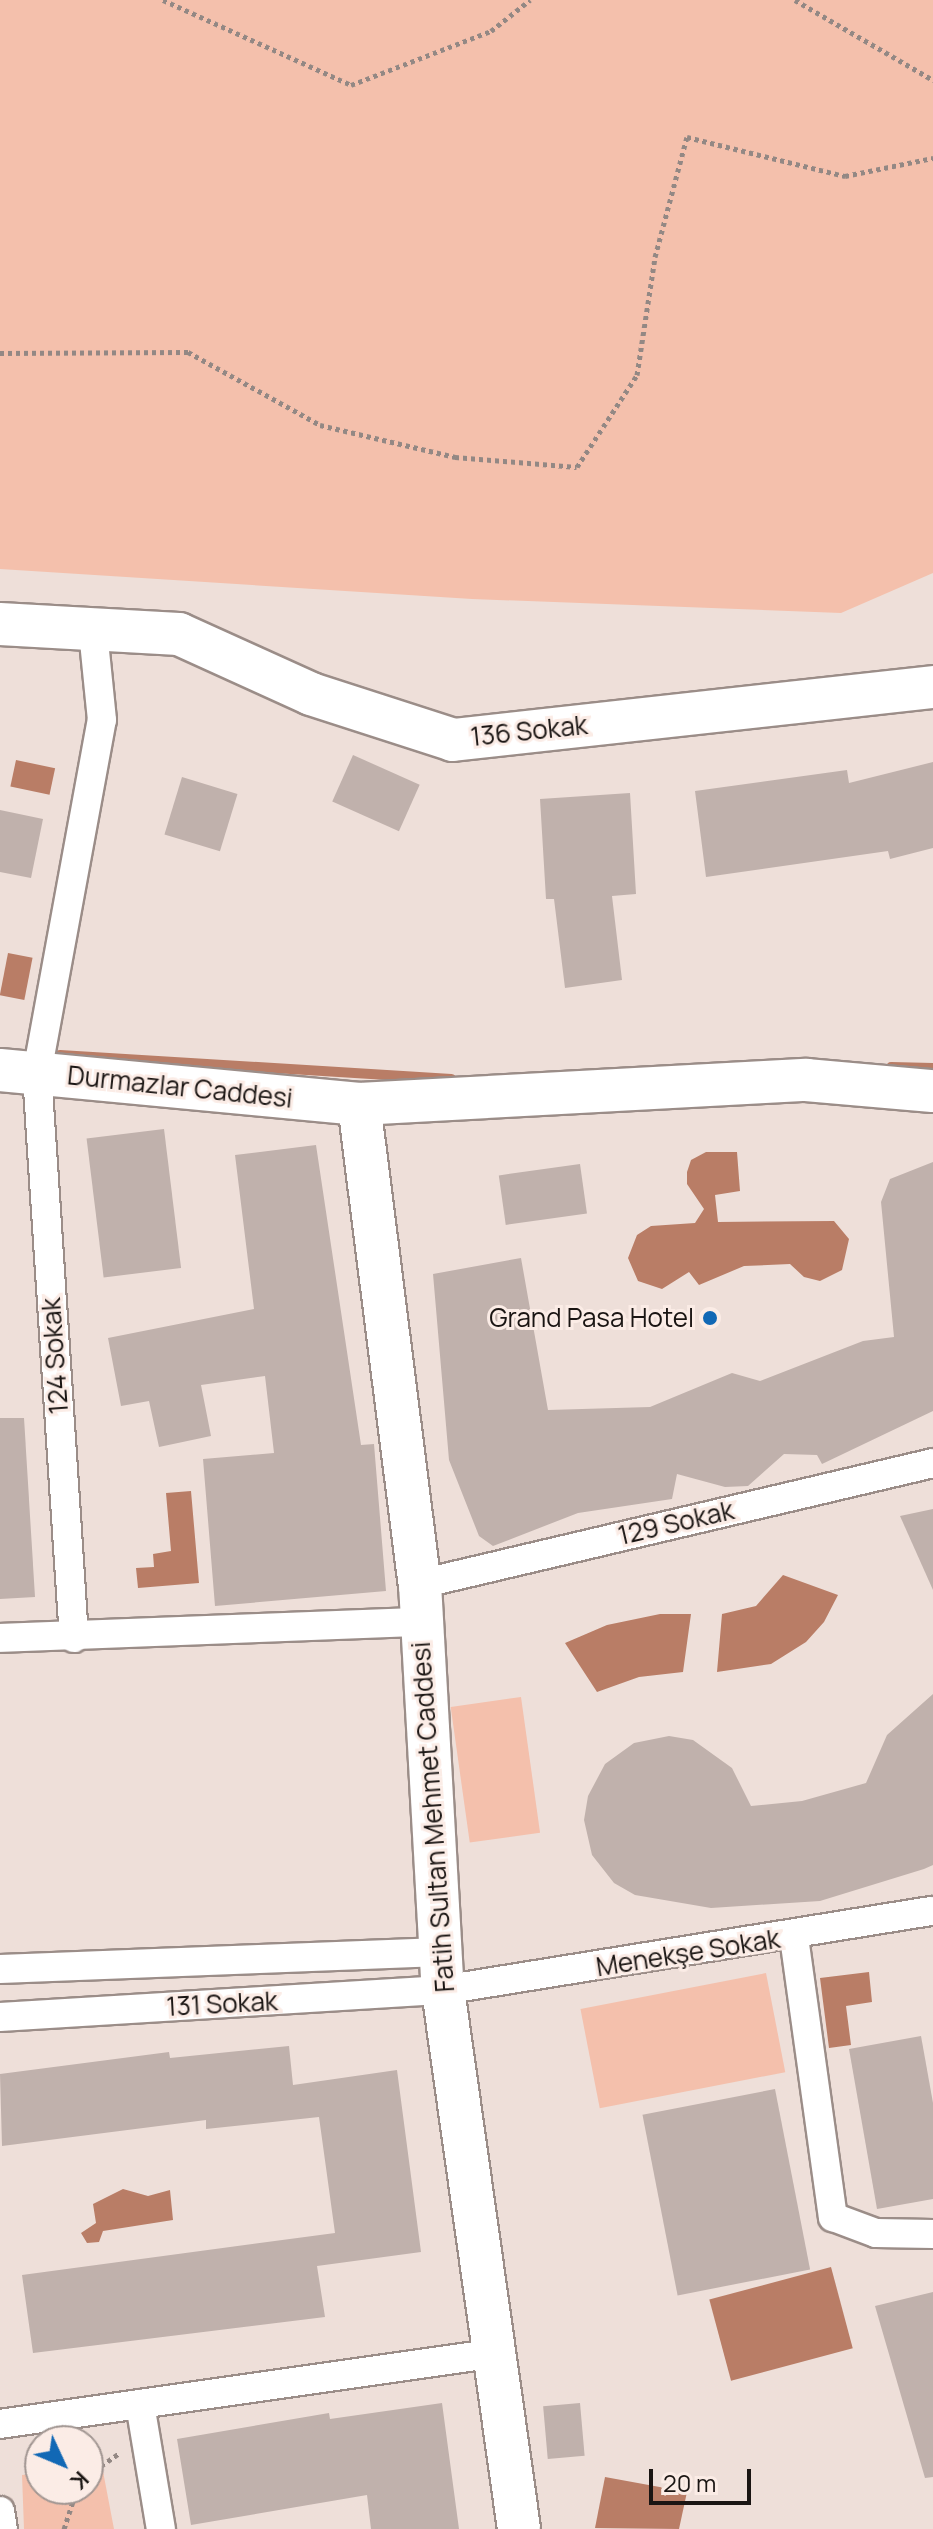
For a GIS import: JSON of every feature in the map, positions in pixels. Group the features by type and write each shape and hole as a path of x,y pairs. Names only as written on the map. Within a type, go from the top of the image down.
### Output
{"street":[{"name":"136 Sokak","path":"0,624 179,634 311,694 453,740 933,687"},
{"name":"124 Sokak","path":"74,1638 18,1072 102,720 93,631"},
{"name":"Durmazlar Caddesi","path":"18,1072 359,1104 806,1080 933,1091"},
{"name":"Fatih Sultan Mehmet Caddesi","path":"359,1104 420,1603 442,1971 519,2529"},
{"name":"129 Sokak","path":"0,1638 74,1638 420,1603 933,1463"},
{"name":"Menekşe Sokak","path":"442,1971 794,1937 933,1911"},
{"path":"794,1937 833,2217 876,2233 933,2234"},
{"path":"0,1969 442,1971"},
{"name":"131 Sokak","path":"0,2017 442,1971"},
{"path":"0,2424 497,2353"},
{"path":"140,2404 161,2529"},
{"path":"0,2511 3,2529"}],"path":[{"path":"163,0 351,85 491,31 530,0"},
{"path":"795,0 933,80"},
{"path":"0,353 188,352 320,425 455,457 577,467 637,375 655,257 687,137 845,176 933,158"},
{"path":"64,2529 72,2505"}],"shaded area":[{"path":"0,0 933,0 933,573 841,613 472,599 0,569"},
{"path":"16,760 55,768 50,795 10,786"},
{"path":"8,953 33,958 24,1000 0,995"},
{"path":"706,1152 737,1152 740,1191 715,1195 718,1222 834,1221 849,1239 842,1270 820,1281 804,1277 790,1264 744,1266 699,1285 689,1272 662,1289 638,1281 628,1258 637,1235 651,1226 695,1223 704,1209 687,1184 687,1172 691,1160"},
{"path":"191,1491 199,1583 138,1588 136,1568 154,1567 153,1554 171,1551 166,1493"},
{"path":"783,1575 838,1595 824,1622 806,1642 771,1664 717,1672 722,1614 756,1606"},
{"path":"660,1614 691,1614 683,1672 639,1677 597,1692 565,1643 607,1625"},
{"path":"521,1697 540,1833 470,1843 451,1707"},
{"path":"869,1972 872,2002 846,2006 851,2045 829,2048 820,1978"},
{"path":"766,1973 785,2072 600,2108 580,2009"},
{"path":"123,2189 148,2196 170,2190 173,2220 103,2231 99,2242 87,2243 81,2233 96,2223 93,2204"},
{"path":"831,2267 853,2348 731,2381 709,2300"},
{"path":"22,2475 24,2505 104,2505 104,2476 114,2529 24,2529"},
{"path":"605,2477 687,2492 679,2529 595,2528"}],"building":[{"path":"353,755 420,785 399,831 332,802"},
{"path":"933,762 933,848 890,859 888,851 706,877 695,791 847,770 849,783"},
{"path":"182,777 237,794 220,851 164,834"},
{"path":"630,793 636,894 612,896 622,980 565,988 554,899 546,899 540,799"},
{"path":"0,810 43,819 31,878 0,872"},
{"path":"164,1129 181,1268 104,1277 87,1139"},
{"path":"316,1145 361,1445 374,1444 386,1591 215,1606 203,1459 274,1453 265,1376 201,1385 211,1436 159,1447 149,1401 121,1406 108,1338 254,1309 235,1155"},
{"path":"933,1162 933,1411 822,1464 817,1455 784,1454 748,1486 725,1487 677,1474 672,1499 578,1513 493,1546 479,1536 449,1460 433,1274 521,1258 548,1410 650,1407 732,1373 760,1381 863,1341 894,1337 881,1202 890,1179"},
{"path":"580,1164 587,1214 506,1225 499,1175"},
{"path":"0,1418 24,1418 35,1597 0,1599"},
{"path":"933,1509 933,1590 900,1516"},
{"path":"933,1694 933,1865 820,1901 711,1908 635,1895 614,1883 592,1855 584,1820 588,1796 605,1764 634,1743 669,1736 693,1740 732,1768 751,1806 802,1801 866,1783 887,1735"},
{"path":"921,2036 933,2103 933,2199 877,2209 849,2049"},
{"path":"289,2046 293,2085 397,2070 421,2252 317,2266 325,2317 33,2353 22,2275 335,2233 319,2117 206,2129 206,2120 2,2146 0,2074 169,2052 170,2058"},
{"path":"775,2089 810,2270 678,2295 642,2115"},
{"path":"933,2292 933,2477 925,2478 875,2306"},
{"path":"442,2403 459,2529 371,2529 367,2495 191,2525 177,2439 329,2413 330,2419"},
{"path":"580,2403 585,2456 548,2459 543,2406"}],"waterway":[{"path":"60,1055 451,1079"},
{"path":"891,1067 933,1068"}],"place":[{"name":"Grand Pasa Hotel","path":"710,1318"}]}
